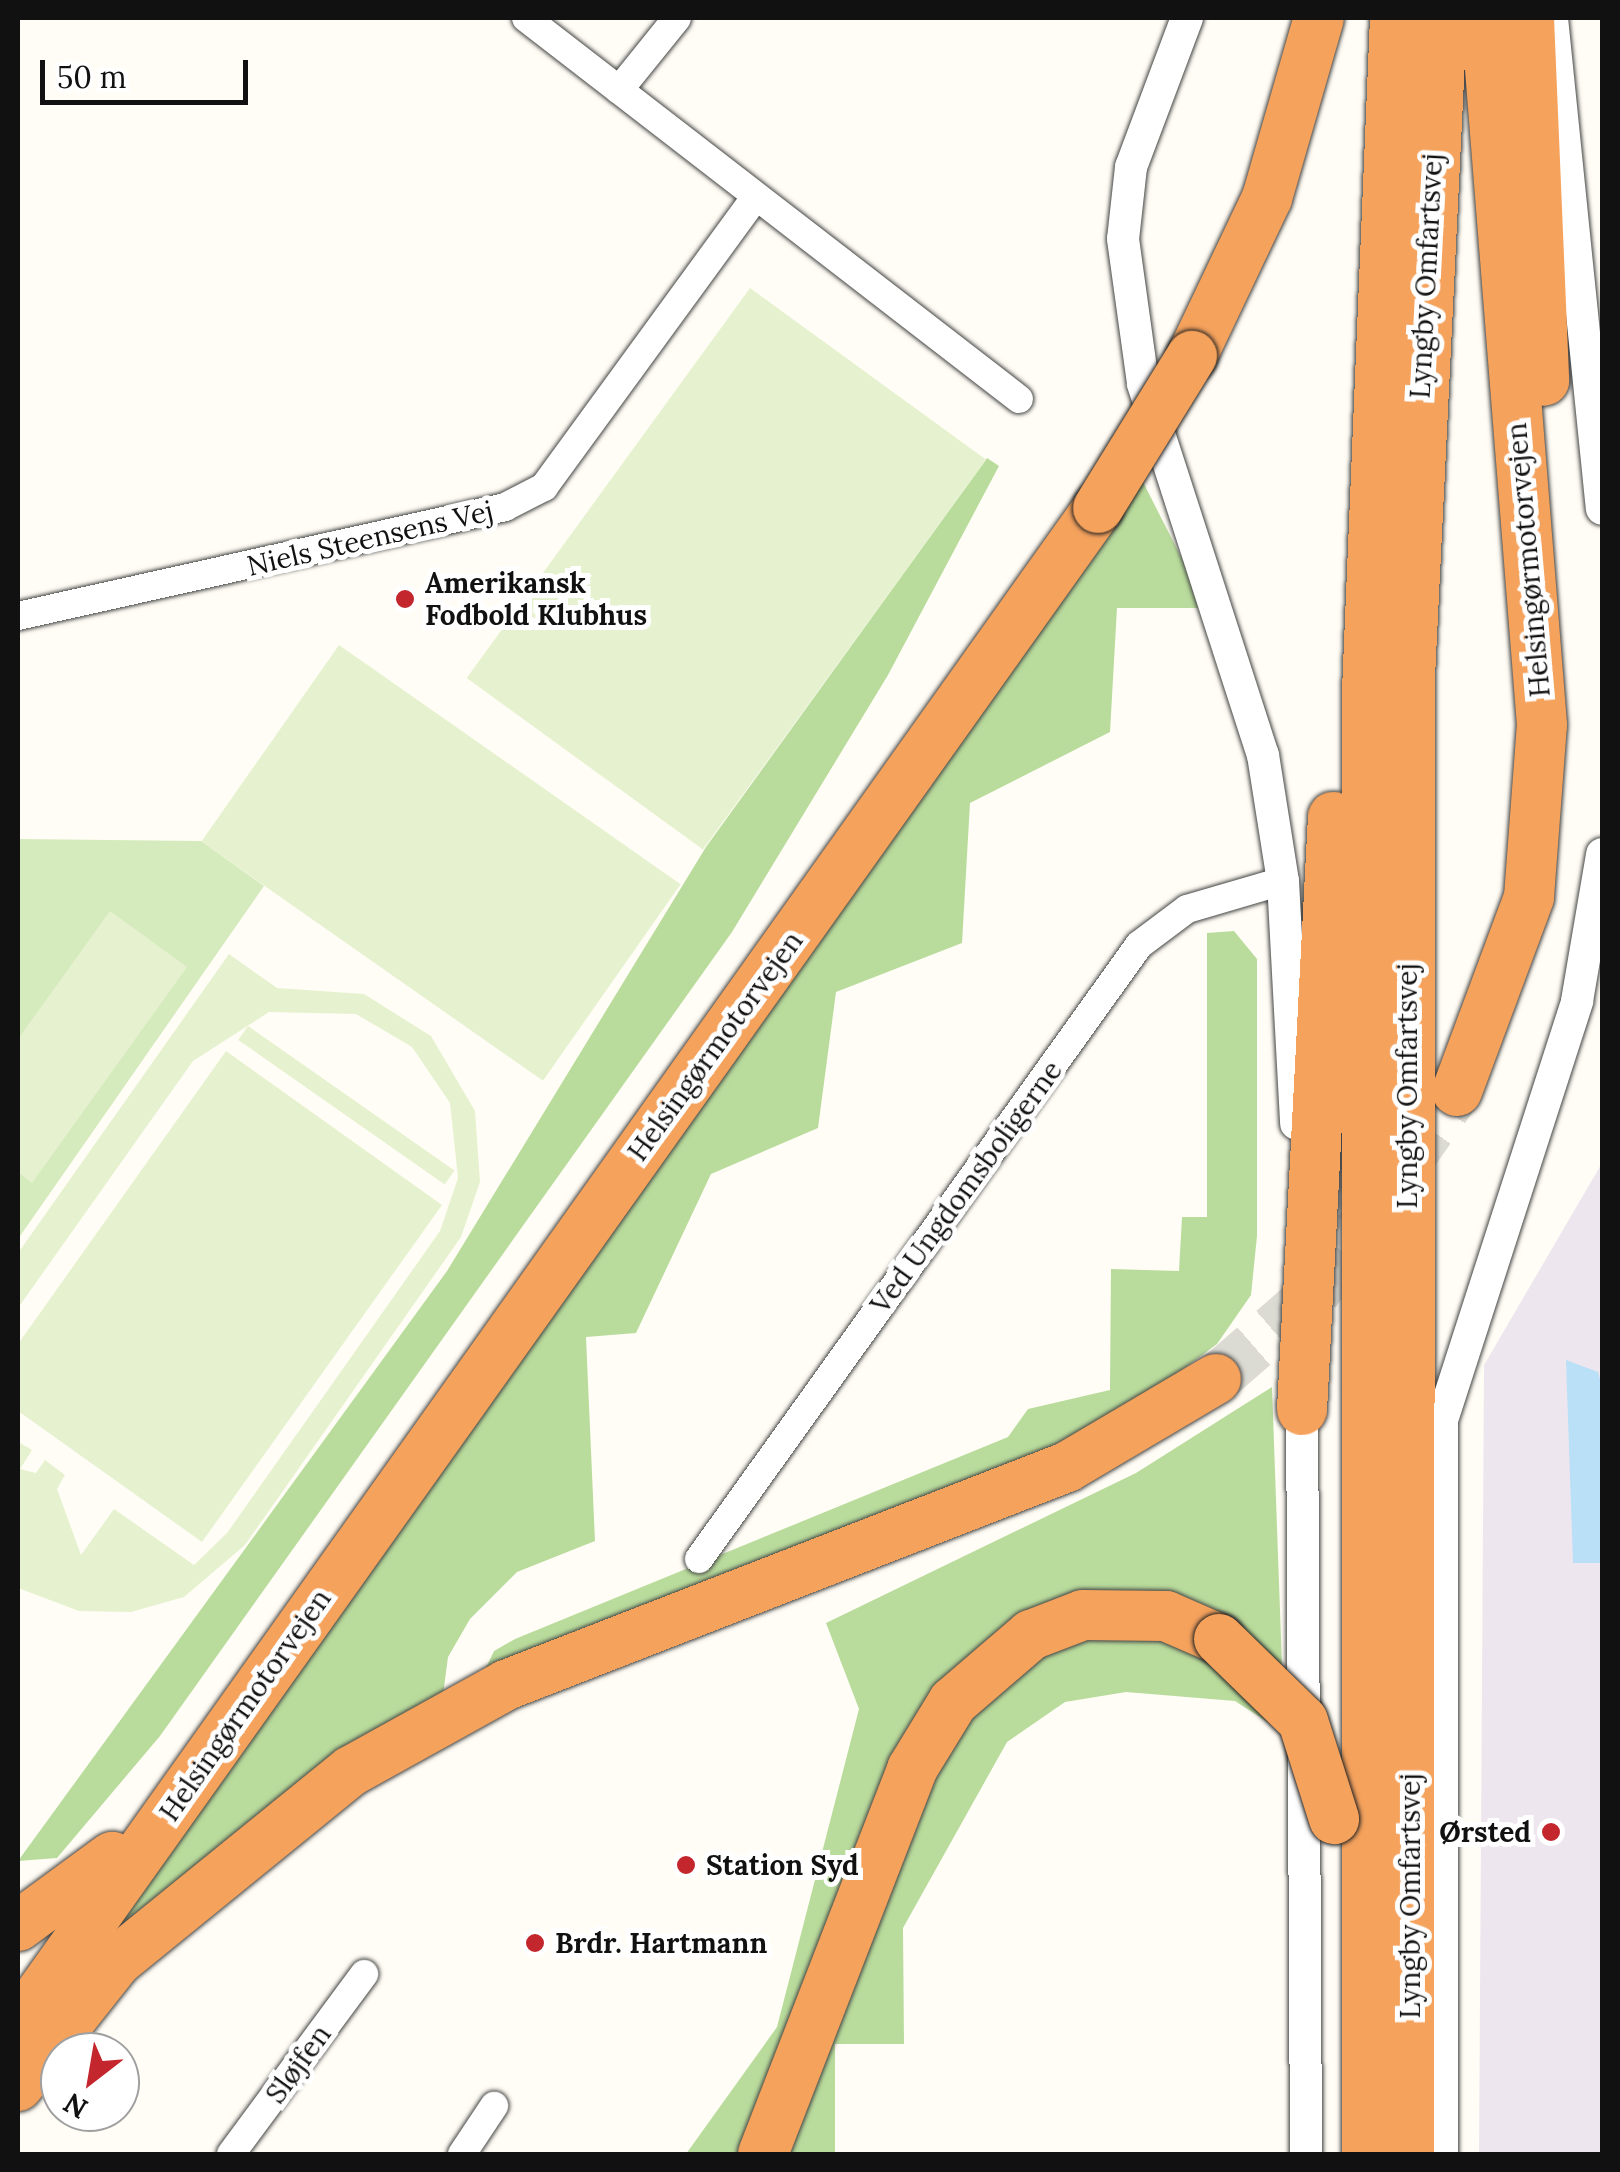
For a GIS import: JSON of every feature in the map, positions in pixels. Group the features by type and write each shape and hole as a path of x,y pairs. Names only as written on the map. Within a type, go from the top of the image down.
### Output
{"highway":[{"path":"1267,198 1297,18"},
{"name":"Helsingørmotorvejen","path":"18,2024 1098,508 1192,356 1267,198 1319,18"},
{"path":"1302,1410 1374,50 1411,18"},
{"name":"Lyngby Omfartsvej","path":"1409,2154 1407,940 1413,557 1411,18"},
{"name":"Lyngby Omfartsvej","path":"1367,2154 1366,728 1411,18"},
{"name":"Helsingørmotorvejen","path":"1457,1091 1529,897 1542,724 1486,18"},
{"path":"1530,18 1555,670 1542,724"},
{"path":"1407,940 1429,1103 1442,1420"},
{"path":"18,2086 117,1961 351,1771 506,1685 1067,1467 1216,1379"},
{"path":"762,2154 912,1769 953,1702 1031,1636 1083,1615 1166,1616 1219,1639 1303,1721 1334,1818 1336,2154"},
{"path":"18,1926 78,1890 185,1789"}],"street":[{"path":"526,18 1019,399"},
{"path":"619,90 677,18"},
{"path":"1187,18 1136,150 1123,239 1143,384 1235,648 1283,881 1302,1410 1306,2154"},
{"path":"1552,18 1602,508"},
{"name":"Niels Steensens Vej","path":"18,616 505,508 544,488 756,198"},
{"path":"1442,2154 1442,1420 1578,1000 1602,854"},
{"name":"Ved Ungdomsboligerne","path":"699,1558 1139,946 1187,909 1283,881"},
{"name":"Sløjfen","path":"231,2154 364,1974"},
{"path":"462,2154 494,2106"}],"shaded area":[{"name":"Ørsted","path":"1602,1163 1602,2154 1479,2154 1484,1365"}],"green space":[{"path":"750,288 986,460 703,850 467,678"},
{"path":"987,458 999,466 888,675 732,932 160,1736 57,1858 18,1861 447,1271 706,847"},
{"path":"1143,482 1207,608 1117,608 1110,732 970,803 962,943 836,992 818,1128 711,1174 636,1333 586,1337 595,1541 517,1572 470,1619 448,1657 443,1695 70,1982"},
{"path":"339,645 681,884 543,1081 201,842"},
{"path":"18,839 201,841 264,886 18,1239"},
{"path":"110,911 187,967 32,1183 18,1172 18,1039"},
{"path":"1234,931 1257,959 1257,1236 1251,1295 1217,1344 1130,1408 1031,1456 482,1676 494,1651 515,1639 1008,1437 1028,1409 1110,1390 1111,1269 1179,1271 1182,1217 1207,1217 1207,933"},
{"path":"229,954 277,988 364,994 431,1036 475,1111 480,1182 461,1237 245,1545 184,1597 131,1612 79,1611 18,1588 18,1442 32,1450 20,1469 36,1473 45,1460 65,1475 57,1489 81,1555 114,1509 194,1565 227,1533 440,1231 458,1178 450,1103 412,1047 356,1014 269,1012 193,1061 18,1308 18,1253"},
{"path":"248,1026 454,1171 445,1184 238,1040"},
{"path":"226,1051 442,1205 202,1542 18,1411 18,1344"},
{"path":"1272,1387 1282,1667 1236,1628 1004,1630 746,2154 686,2154 777,2027 859,1709 826,1623 1136,1473"},
{"path":"1118,1626 1204,1651 1272,1725 1235,1701 1126,1692 1065,1702 1007,1742 903,1928 904,2044 835,2044 835,2154 776,2154 938,1762 997,1674"}],"water":[{"path":"1566,1360 1598,1372 1602,1386 1602,1563 1573,1563"}],"tunnel":[{"path":"1216,1379 1315,1293 1457,1091"}],"place":[{"name":"Amerikansk Fodbold Klubhus","path":"405,599"},
{"name":"Ørsted","path":"1551,1832"},
{"name":"Station Syd","path":"686,1865"},
{"name":"Brdr. Hartmann","path":"535,1943"}]}
